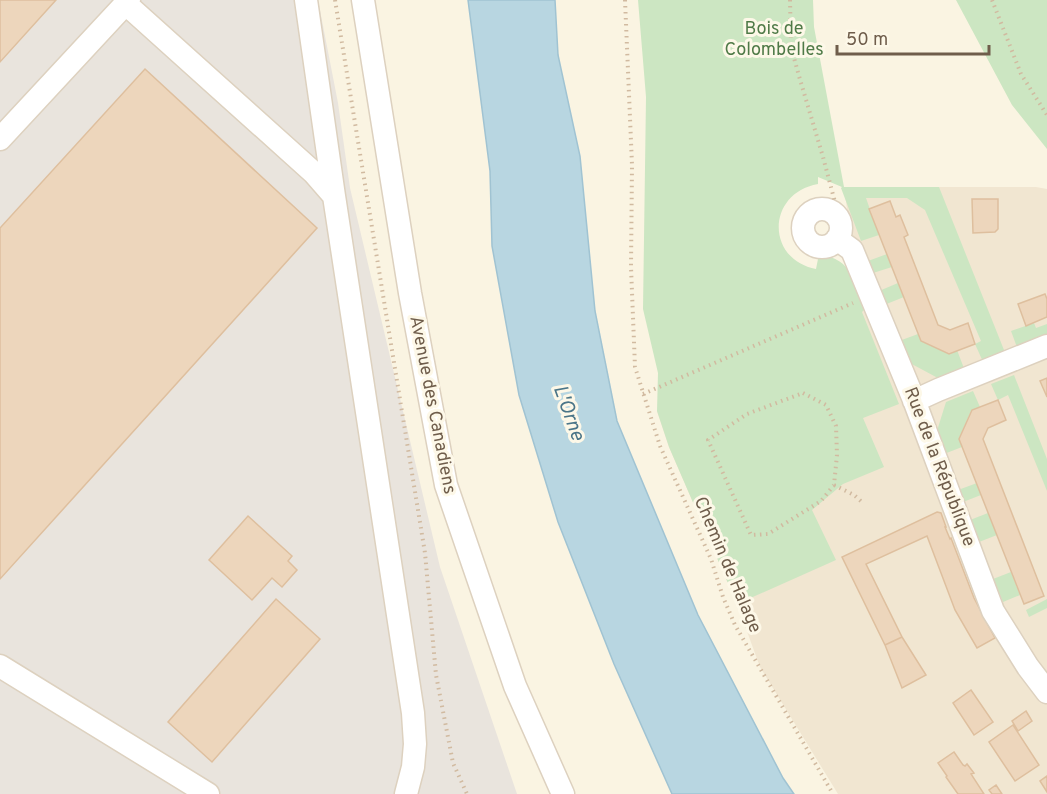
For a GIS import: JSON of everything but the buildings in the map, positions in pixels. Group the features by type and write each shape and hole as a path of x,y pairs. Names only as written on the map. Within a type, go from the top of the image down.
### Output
{"street":[{"path":"306,0 413,713 415,744 413,767 406,794"},
{"name":"Avenue des Canadiens","path":"363,0 410,293 446,485 515,686 562,794"},
{"path":"0,139 127,2 314,173 334,196"},
{"name":"Rue de la République","path":"838,230 852,250 914,401 993,611 1028,667 1047,692"},
{"path":"914,401 1047,346"},
{"path":"0,666 196,792"}],"path":[{"path":"335,0 425,553 436,675 453,763 467,794"},
{"name":"Chemin de Halage","path":"625,0 632,165 631,267 635,367 660,446 711,559 735,625 833,794"},
{"path":"790,0 791,47 823,157 838,230"},
{"path":"993,0 1021,74 1047,115"},
{"path":"643,394 871,296"},
{"path":"803,393 826,405 836,426 837,455 834,486 821,501 768,534 751,535 708,440 747,414 803,393"},
{"path":"834,486 854,495 864,504"}],"shaded area":[{"path":"0,0 318,0 338,103 350,188 440,567 517,794 0,794"},
{"path":"844,187 1036,187 1047,189 1047,794 838,794 760,667 737,604 669,447 657,411 733,364 861,311"}],"green space":[{"name":"Bois de Colombelles","path":"638,0 813,0 814,27 844,187 939,187 1006,355 984,364 975,344 981,341 925,210 907,198 866,198 879,235 861,241 842,187 818,177 818,184 801,190 789,200 782,212 779,226 781,240 788,253 799,263 816,269 819,254 831,257 846,267 854,281 864,310 862,312 899,404 863,418 884,467 843,484 812,510 836,560 737,604 669,447 657,411 658,373 643,309 646,97"},
{"path":"956,0 1047,0 1047,149 1012,105"},
{"path":"887,254 892,267 873,273 868,261"},
{"path":"898,283 904,297 884,305 879,291"},
{"path":"1034,323 1036,328 1047,324 1047,339 1018,350 1011,331"},
{"path":"918,334 921,341 949,354 957,350 965,371 938,382 936,377 908,362 899,341"},
{"path":"1014,375 1047,459 1047,491 1008,395 998,400 991,384"},
{"path":"973,391 980,407 971,411 959,438 962,447 944,454 936,434 946,402"},
{"path":"977,483 981,495 963,502 958,490"},
{"path":"988,513 997,535 979,542 970,520"},
{"path":"1011,572 1020,595 1003,602 993,579"},
{"path":"1047,599 1047,608 1029,617 1026,610"}],"water":[{"name":"L'Orne","path":"468,0 555,0 558,55 580,156 595,311 617,421 698,615 783,778 794,794 672,794 614,664 558,522 519,395 492,246 490,171"}]}
